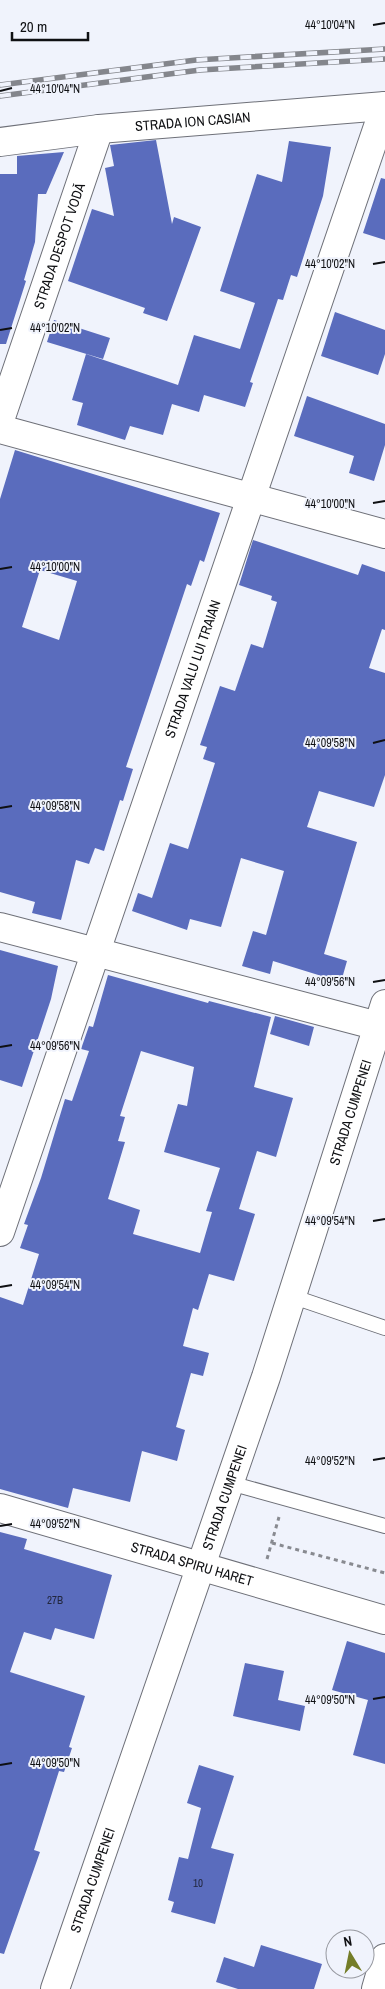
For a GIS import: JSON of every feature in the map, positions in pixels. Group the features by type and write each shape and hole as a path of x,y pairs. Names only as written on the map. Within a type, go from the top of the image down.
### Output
{"street":[{"name":"STRADA ION CASIAN","path":"0,142 99,129 385,106"},
{"name":"STRADA VALU LUI TRAIAN","path":"0,1232 385,106"},
{"name":"STRADA DESPOT VODĂ","path":"0,420 99,129"},
{"path":"0,429 385,534"},
{"path":"0,926 96,952 381,1015"},
{"name":"STRADA CUMPENEI","path":"55,1989 230,1483 381,1015"},
{"name":"STRADA SPIRU HARET","path":"0,1508 385,1620"},
{"path":"376,1989 385,1958"}],"lane":[{"path":"291,1296 385,1328"},
{"path":"230,1483 385,1526"}],"path":[{"path":"260,1583 285,1498"},
{"path":"272,1543 385,1572"}],"building":[{"path":"156,140 172,224 174,217 201,227 167,321 143,313 145,308 68,281 92,209 114,216 105,168 114,166 110,145"},
{"path":"289,141 331,147 323,196 297,277 291,275 283,300 278,299 250,382 253,383 245,407 204,395 199,412 172,404 163,435 130,426 125,440 77,425 83,403 72,400 86,354 178,385 194,335 240,349 255,303 220,291 257,174 282,182"},
{"path":"64,152 46,194 38,194 35,242 24,280 26,281 6,344 0,344 0,174 17,174 17,156"},
{"path":"381,178 385,179 385,240 363,233"},
{"path":"335,312 385,330 385,354 378,375 321,356"},
{"path":"54,320 110,338 103,359 47,342"},
{"path":"307,396 385,424 385,445 374,481 349,473 354,456 294,436"},
{"path":"15,450 220,513 204,562 200,560 191,586 187,584 126,767 133,769 123,801 120,800 104,851 95,848 89,864 76,860 61,920 32,913 35,902 0,892 0,499","holes":["40,570 77,581 59,640 22,627"]},
{"path":"253,540 358,575 362,564 385,572 385,630 382,629 369,668 385,673 385,775 374,807 319,791 307,827 357,842 324,954 347,961 341,982 273,961 270,974 242,966 253,931 266,935 284,871 241,858 221,927 190,919 187,930 132,911 138,893 152,898 170,843 188,849 215,763 203,759 207,747 200,745 220,686 235,691 251,644 263,648 277,602 271,600 272,596 239,585"},
{"path":"0,950 58,966 51,999 22,1087 0,1080"},
{"path":"108,975 208,1003 209,1001 271,1017 254,1087 293,1098 276,1157 257,1151 239,1209 255,1214 234,1281 209,1274 198,1310 193,1308 183,1346 209,1353 203,1376 191,1373 176,1427 185,1430 177,1461 142,1451 130,1502 73,1488 68,1508 0,1489 0,1297 23,1305 39,1254 20,1248 28,1225 24,1224 41,1178 65,1099 72,1101 89,1051 81,1049 89,1026 93,1027","holes":["141,1051 194,1067 187,1106 178,1104 164,1152 220,1168 206,1211 212,1212 200,1253 133,1234 140,1210 108,1199 125,1142 118,1141 125,1117 120,1116"]},
{"path":"275,1016 314,1027 309,1046 270,1034"},
{"path":"0,1532 27,1539 24,1549 112,1575 94,1639 55,1628 51,1640 24,1632 10,1672 85,1696 69,1747 72,1748 64,1772 59,1771 34,1850 40,1852 4,1954 0,1953"},
{"path":"347,1641 385,1653 385,1764 353,1755 368,1700 332,1690"},
{"path":"245,1663 284,1671 278,1700 305,1706 300,1731 233,1716"},
{"path":"199,1765 234,1776 211,1848 234,1854 215,1924 171,1912 174,1902 168,1900 179,1857 188,1859 201,1808 187,1803"},
{"path":"261,1945 322,1964 314,1989 238,1989 216,1982 224,1957 254,1967"}],"railway":[{"path":"0,85 196,60 385,49"},
{"path":"0,96 200,70 385,59"}]}
